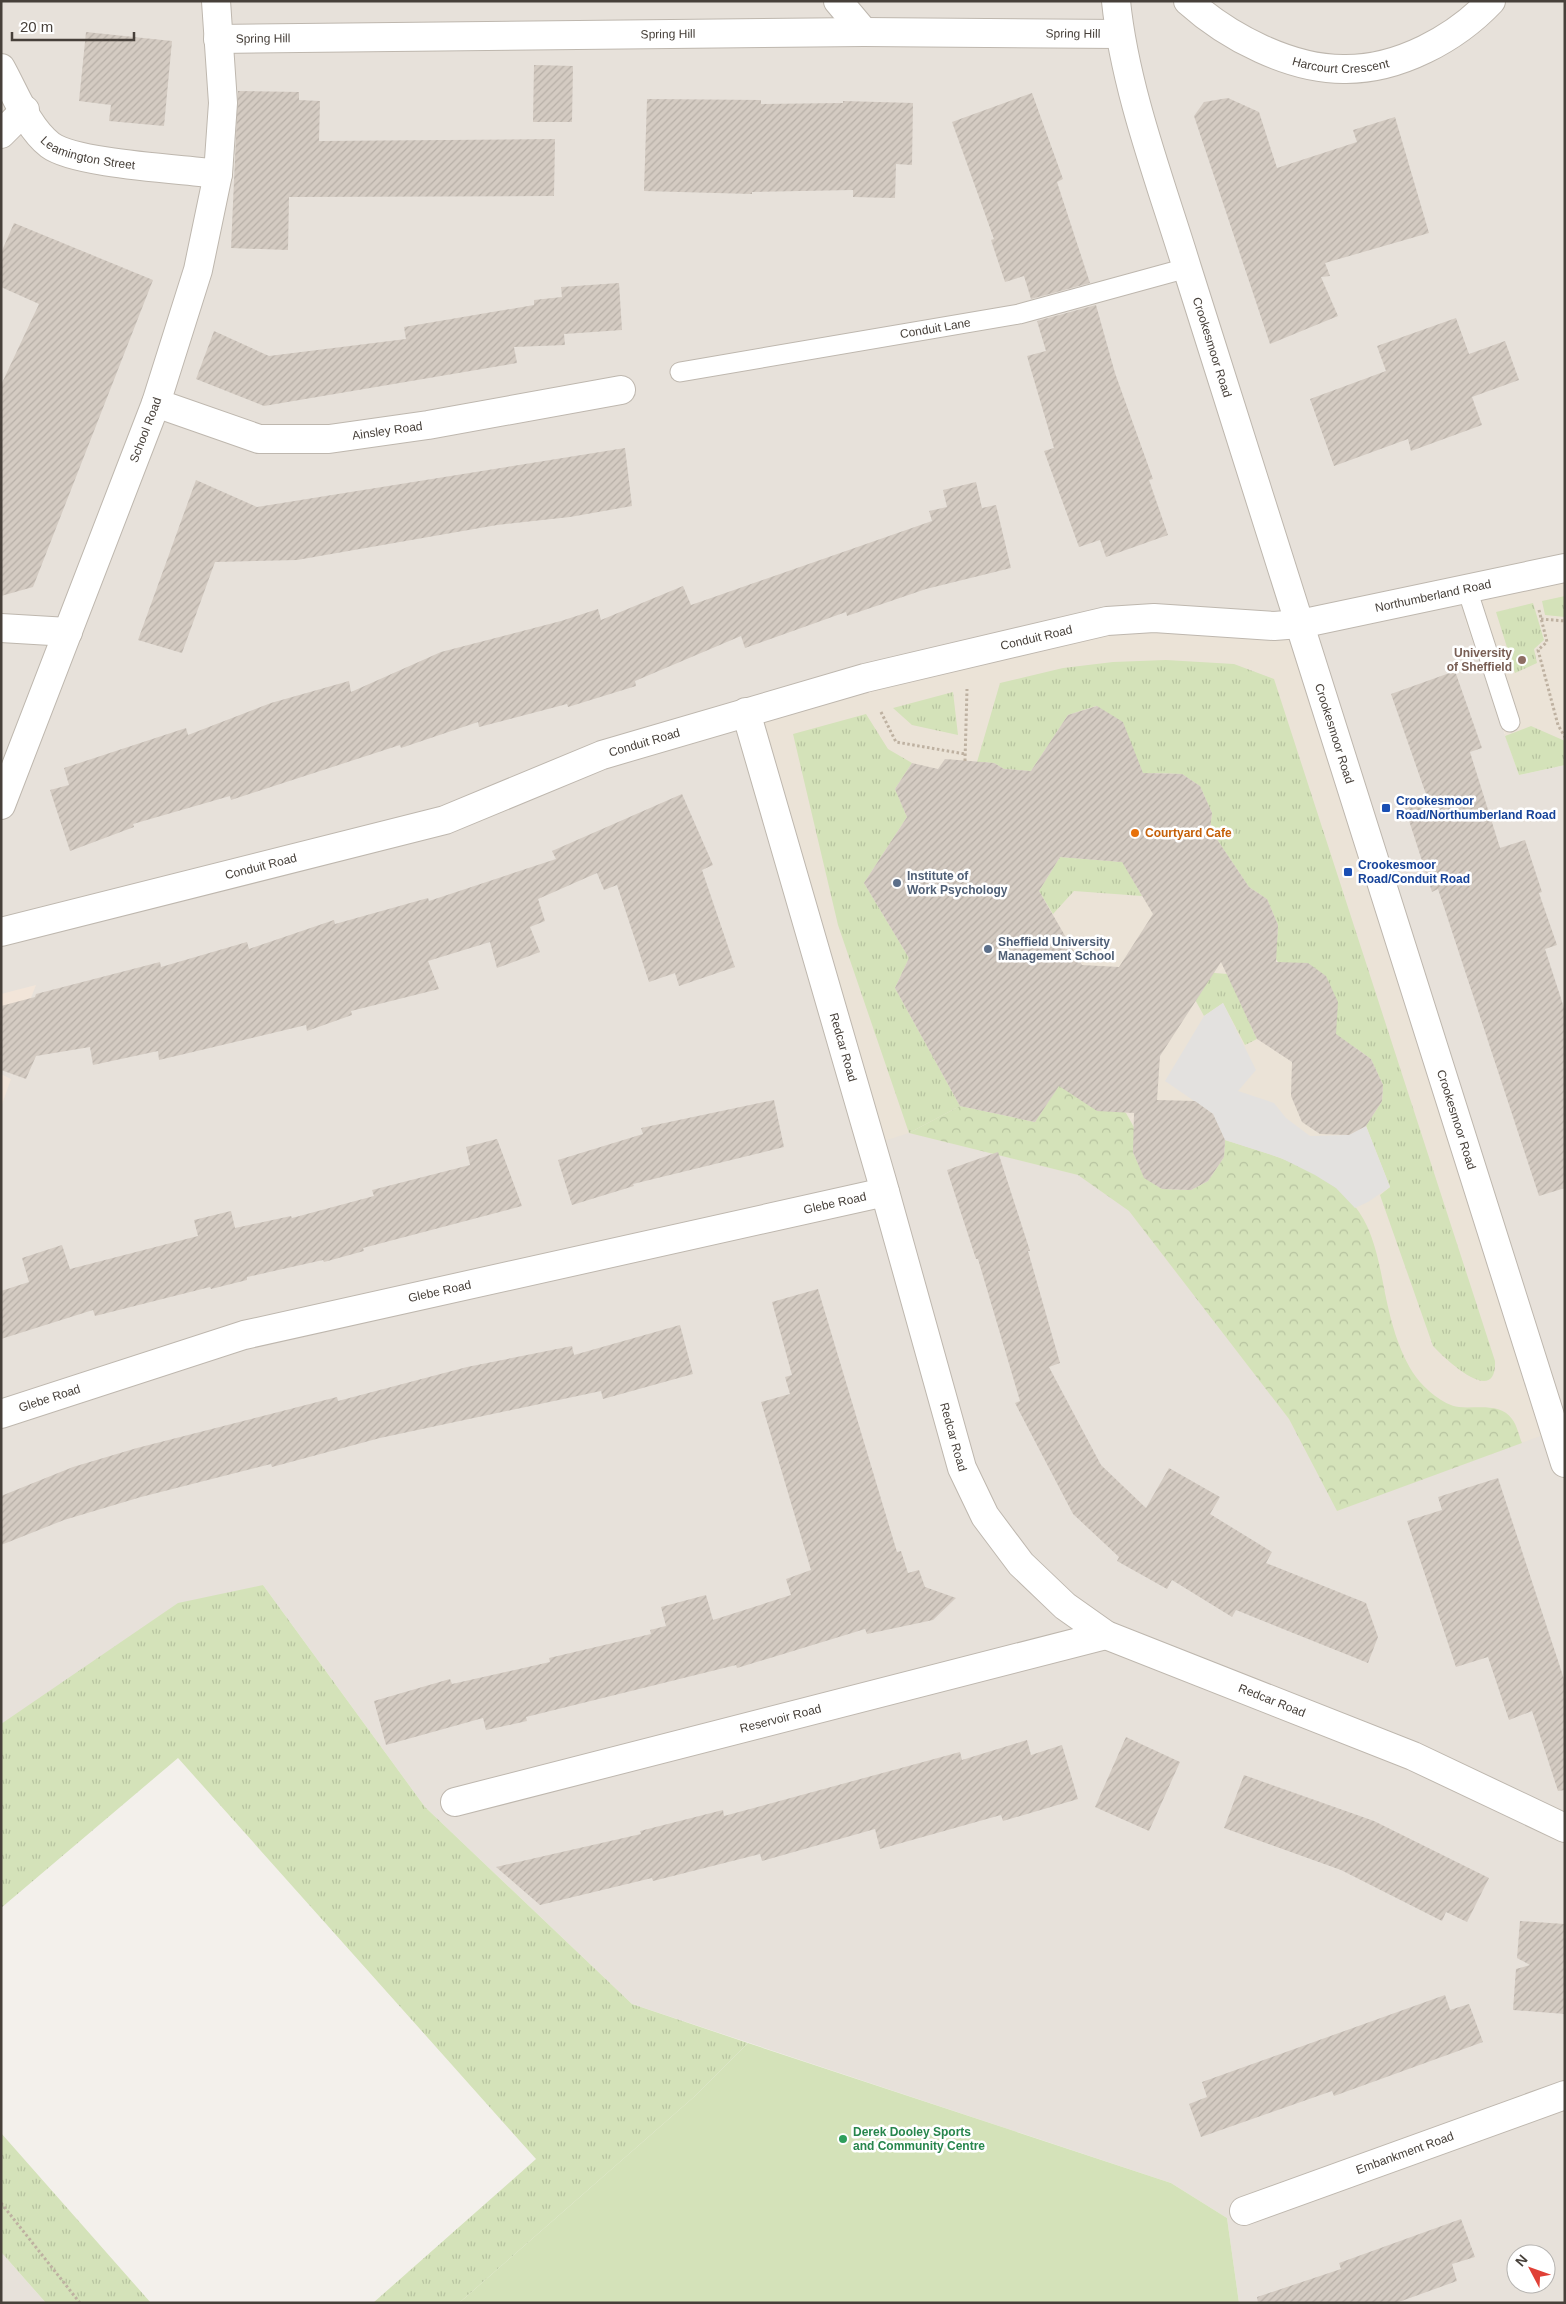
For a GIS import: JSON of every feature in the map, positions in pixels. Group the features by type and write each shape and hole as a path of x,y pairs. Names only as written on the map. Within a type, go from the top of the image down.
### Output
{"street":[{"name":"School Road","path":"1,804 156,403 198,270 218,174 223,103 216,1"},
{"path":"838,1 864,32"},
{"name":"Crookesmoor Road","path":"1116,1 1119,34 1135,96 1187,268 1565,1463"},
{"name":"Harcourt Crescent","path":"1188,1 1218,26 1254,46 1297,61 1345,70 1370,67 1421,51 1464,25 1491,1"},
{"name":"Spring Hill","path":"218,38 864,32 1119,34"},
{"name":"Leamington Street","path":"1,68 34,127 50,145 76,157 218,174"},
{"path":"1,134 25,110"},
{"name":"Ainsley Road","path":"156,403 259,439 329,439 428,425 621,390"},
{"name":"Northumberland Road","path":"1300,624 1565,568"},
{"name":"Conduit Road","path":"1,932 446,820 602,755 865,678 1107,621 1154,618 1274,626 1300,624"},
{"path":"1,628 68,632"},
{"name":"Redcar Road","path":"746,712 885,1192 962,1468 985,1516 1021,1564 1065,1606 1106,1635 1413,1756 1565,1828"},
{"name":"Glebe Road","path":"1,1414 244,1335 885,1192"},
{"name":"Reservoir Road","path":"455,1802 1106,1635"},
{"name":"Embankment Road","path":"1244,2211 1565,2095"}],"lane":[{"name":"Conduit Lane","path":"680,372 1019,314 1187,268"},
{"path":"1467,589 1510,722"}],"path":[{"path":"1530,576 1547,642 1538,650 1558,725 1565,737"},
{"path":"1541,619 1565,621"},
{"path":"965,761 968,654"},
{"path":"865,678 896,742 965,754"},
{"path":"1,2203 80,2303"}],"shaded area":[{"path":"1,1 1565,1 1565,568 1465,619 1519,775 1565,765 1565,2303 1239,2303 1227,2218 1171,2183 632,2004 425,1807 263,1585 1,1724"},
{"name":"University of Sheffield","path":"1565,568 1565,765 1519,775 1465,619 1459,591"},
{"path":"1107,621 1300,624 1554,1431 1337,1511 1289,1419 1129,1211 1078,1175 909,1133 871,1145 746,712"},
{"path":"36,985 1,1074 1,994"},
{"path":"1223,1003 1256,1070 1238,1091 1274,1103 1286,1118 1310,1136 1349,1135 1366,1126 1390,1187 1368,1202 1355,1208 1336,1188 1315,1175 1281,1158 1225,1140 1213,1114 1165,1081 1204,1016"},
{"path":"1,1074 11,1079 1,1107"},
{"path":"1,2252 46,2303 1,2303"}],"green space":[{"path":"1565,596 1565,617 1545,615 1542,601"},
{"path":"1533,603 1544,640 1534,649 1537,663 1515,673 1496,612"},
{"path":"1166,660 1234,664 1274,679 1495,1361 1493,1374 1488,1380 1479,1380 1469,1376 1458,1369 1433,1346 1380,1195 1390,1187 1366,1126 1382,1101 1383,1085 1371,1059 1353,1046 1337,1046 1271,951 1277,942 1278,925 1267,899 1249,887 1210,829 1212,813 1200,786 1182,774 1153,773 1135,782 1123,723 1096,706 1068,715 1031,771 1004,769 994,763 977,762 1000,683 1063,668 1113,662"},
{"path":"953,692 958,735 912,725 893,708"},
{"path":"866,714 888,749 912,763 895,789 907,817 864,883 909,958 895,988 960,1106 909,1133 838,925 793,734"},
{"path":"1531,726 1565,741 1565,765 1519,775 1505,736"},
{"path":"1060,857 1123,862 1142,896 1074,891 1053,914 1039,891"},
{"path":"1198,963 1215,973 1240,975 1246,995 1245,1013 1257,1039 1245,1045 1223,1003 1204,1016 1180,972"},
{"path":"1067,1073 1126,1113 1135,1129 1133,1152 1144,1177 1162,1189 1191,1190 1208,1181 1224,1157 1225,1140 1286,1160 1306,1169 1342,1192 1356,1208 1367,1226 1377,1257 1395,1334 1404,1357 1416,1377 1435,1396 1453,1406 1487,1407 1501,1410 1512,1419 1522,1443 1337,1511 1289,1419 1129,1211 1078,1175 909,1133 960,1106 1035,1122"},
{"path":"263,1585 425,1807 632,2004 748,2043 695,2096 459,2303 373,2303 536,2159 178,1758 1,1908 1,1724 178,1603"},
{"name":"Derek Dooley Sports and Community Centre","path":"748,2043 1171,2183 1227,2218 1239,2303 459,2303 695,2096"},
{"path":"1,2133 151,2303 46,2303 1,2252"}],"building":[{"path":"86,32 172,41 164,126 109,121 111,105 79,101"},
{"path":"534,65 573,66 572,122 533,122"},
{"path":"238,91 299,92 299,100 320,101 319,141 555,139 554,196 289,197 288,250 231,248"},
{"path":"1032,93 1063,179 1057,182 1090,283 1031,299 1024,276 1005,282 991,240 994,239 952,122"},
{"path":"1228,98 1259,112 1277,168 1357,142 1353,130 1395,117 1429,233 1325,263 1330,276 1321,277 1338,316 1270,344 1194,116 1204,102"},
{"path":"647,99 761,100 761,104 843,103 843,101 913,103 912,165 896,164 895,198 853,197 853,190 752,192 752,194 644,191"},
{"path":"14,223 153,280 33,587 1,596 1,385 39,304 1,287 1,253"},
{"path":"619,283 622,330 564,334 565,345 514,347 517,363 264,406 196,379 214,331 269,356 406,339 404,327 534,305 534,300 562,297 561,287"},
{"path":"1096,305 1115,373 1153,479 1149,480 1168,535 1106,557 1100,540 1079,547 1044,451 1054,448 1027,356 1046,351 1037,321"},
{"path":"1456,318 1469,354 1505,341 1519,380 1472,397 1482,425 1411,451 1408,439 1334,466 1310,399 1386,371 1377,346"},
{"path":"625,448 632,506 570,517 497,525 297,560 215,562 182,653 138,640 196,480 257,507"},
{"path":"976,482 982,508 996,505 1011,568 926,589 847,616 846,612 745,648 741,636 635,681 636,686 568,707 567,704 479,727 478,722 401,748 400,745 231,800 230,796 133,824 134,827 70,851 50,790 69,785 64,768 186,728 188,735 271,703 349,681 351,692 441,652 561,621 598,609 601,620 683,586 691,605 932,521 929,511 947,507 943,490"},
{"path":"1455,671 1482,748 1470,752 1500,848 1525,840 1542,892 1539,893 1557,945 1545,949 1565,1011 1565,1188 1539,1196 1438,889 1432,892 1405,808 1428,800 1391,694"},
{"name":"Sheffield University Management School","path":"1097,706 1123,722 1143,773 1182,774 1200,786 1212,813 1210,829 1249,887 1267,899 1278,925 1276,962 1308,963 1326,976 1338,1002 1336,1034 1371,1059 1383,1085 1382,1101 1366,1126 1349,1135 1320,1134 1302,1122 1291,1096 1292,1062 1257,1039 1221,962 1160,1056 1157,1100 1195,1101 1213,1114 1225,1140 1224,1157 1208,1181 1191,1190 1162,1189 1144,1178 1133,1152 1134,1113 1097,1111 1059,1086 1035,1122 960,1106 895,988 909,958 864,883 907,817 895,789 912,763 938,769 945,759 994,763 1004,769 1031,771 1068,715","holes":["1060,857 1122,862 1153,914 1119,967 1082,965 1039,891"]},
{"path":"682,794 713,865 702,870 735,967 679,986 675,973 649,982 617,885 604,890 597,873 538,899 545,921 530,927 540,952 497,968 490,942 428,961 439,989 351,1011 352,1015 307,1031 306,1025 159,1060 158,1051 93,1065 90,1047 36,1056 26,1079 1,1070 1,1006 35,997 36,994 160,962 161,967 247,942 249,949 334,920 335,924 428,898 429,901 556,859 552,851"},
{"path":"774,1100 784,1147 633,1184 634,1186 572,1205 558,1160 643,1134 641,1128"},
{"path":"497,1139 522,1206 363,1248 364,1251 324,1262 323,1260 247,1277 247,1280 211,1289 210,1287 95,1316 93,1310 1,1339 1,1291 29,1282 22,1258 62,1245 70,1269 198,1236 194,1220 231,1211 235,1228 291,1216 292,1218 374,1196 372,1190 470,1165 466,1147"},
{"path":"998,1152 1030,1251 1028,1251 1060,1363 1049,1367 1101,1465 1146,1508 1169,1468 1220,1497 1210,1514 1272,1552 1266,1563 1366,1603 1378,1637 1368,1663 1236,1610 1232,1617 1172,1580 1167,1589 1117,1561 1119,1557 1073,1514 1015,1403 1020,1401 978,1259 976,1259 947,1170"},
{"path":"818,1289 897,1552 901,1551 908,1573 919,1570 925,1587 956,1598 933,1620 867,1634 865,1629 737,1668 736,1665 526,1717 527,1721 486,1730 483,1718 386,1745 374,1701 450,1679 452,1684 550,1662 549,1658 651,1634 650,1630 666,1626 661,1607 706,1595 713,1620 791,1595 786,1579 811,1570 761,1402 790,1394 785,1377 792,1375 772,1302"},
{"path":"680,1325 693,1374 603,1399 601,1391 380,1438 272,1467 271,1464 141,1497 64,1520 1,1545 1,1496 73,1467 137,1448 337,1397 338,1401 467,1367 572,1346 574,1355"},
{"path":"1498,1478 1565,1682 1565,1790 1558,1791 1532,1711 1509,1720 1488,1657 1456,1667 1407,1521 1442,1510 1438,1497"},
{"path":"1126,1737 1180,1762 1149,1831 1095,1807"},
{"path":"1027,1740 1031,1755 1062,1745 1078,1799 1003,1821 1001,1815 880,1849 875,1829 762,1861 760,1854 653,1881 652,1878 540,1905 496,1867 641,1834 640,1831 723,1810 724,1816 960,1752 962,1760"},
{"path":"1244,1775 1374,1821 1489,1878 1467,1922 1446,1912 1442,1921 1341,1870 1224,1828"},
{"path":"1520,1921 1565,1924 1565,2014 1513,2010 1516,1969 1530,1965 1517,1958"},
{"path":"1445,1995 1450,2010 1469,2004 1483,2042 1334,2096 1332,2091 1201,2137 1189,2104 1207,2097 1202,2082"},
{"path":"1461,2219 1475,2257 1452,2264 1457,2281 1396,2303 1258,2303 1257,2297 1341,2269 1339,2263"}],"place":[{"name":"University of Sheffield","path":"1522,660"},
{"name":"Crookesmoor Road/Northumberland Road","path":"1386,808"},
{"name":"Courtyard Cafe","path":"1135,833"},
{"name":"Crookesmoor Road/Conduit Road","path":"1348,872"},
{"name":"Institute of Work Psychology","path":"897,883"},
{"name":"Sheffield University Management School","path":"988,949"},
{"name":"Derek Dooley Sports and Community Centre","path":"843,2139"}]}
